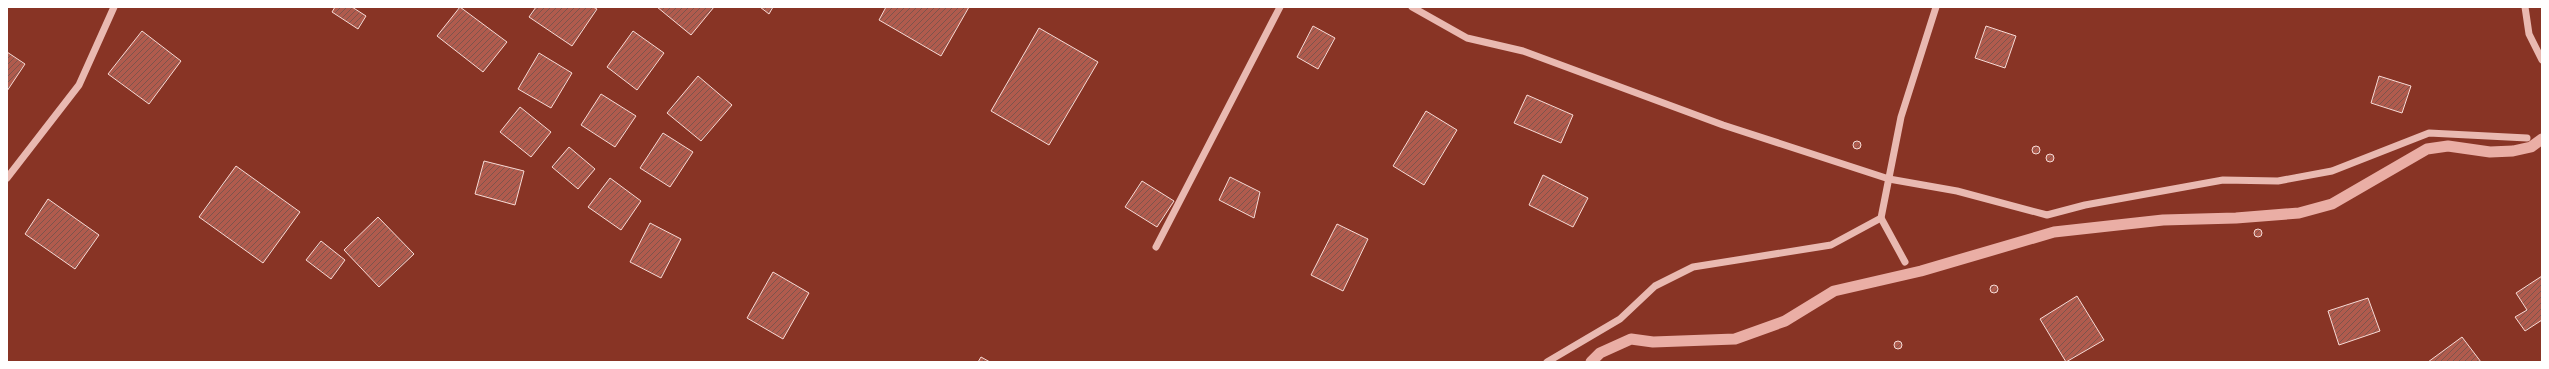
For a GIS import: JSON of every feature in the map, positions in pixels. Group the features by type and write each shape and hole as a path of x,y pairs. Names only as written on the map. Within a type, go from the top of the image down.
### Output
{"street":[{"path":"7,178 80,85 114,7"},
{"path":"1156,247 1280,7"},
{"path":"1412,7 1467,38 1523,51 1723,125 1889,179 1957,191 2047,216 2085,205 2223,180 2278,181 2332,171 2429,133 2527,138"},
{"path":"1905,262 1881,218 1902,117 1936,7"},
{"path":"2525,7 2529,34 2542,60"},
{"path":"1546,362 1620,319 1655,286 1693,267 1831,245 1881,218"}],"building":[{"path":"335,7 352,7 366,16 358,29 332,12"},
{"path":"460,7 507,42 483,72 437,36"},
{"path":"536,7 593,7 597,9 572,46 529,17"},
{"path":"657,7 714,7 691,35"},
{"path":"760,7 773,7 769,14"},
{"path":"886,7 969,7 941,56 879,20"},
{"path":"1313,26 1335,38 1318,69 1297,57"},
{"path":"1986,26 2016,36 2005,68 1975,58"},
{"path":"1039,28 1098,62 1049,145 991,111"},
{"path":"142,31 181,61 149,104 108,74"},
{"path":"633,31 664,53 637,90 607,67"},
{"path":"7,52 25,64 7,91"},
{"path":"539,53 572,73 551,108 518,89"},
{"path":"698,76 732,105 701,141 667,113"},
{"path":"2379,76 2411,86 2402,113 2371,103"},
{"path":"601,94 636,116 615,147 581,125"},
{"path":"1527,95 1573,115 1561,143 1514,123"},
{"path":"520,107 551,132 531,157 500,132"},
{"path":"1426,111 1457,130 1424,185 1393,166"},
{"path":"663,133 693,152 670,187 640,168"},
{"path":"1857,141 1860,142 1860,148 1857,149 1854,148 1853,145 1854,142"},
{"path":"2036,146 2039,147 2039,153 2036,154 2033,153 2032,150 2033,147"},
{"path":"569,147 595,169 578,189 552,167"},
{"path":"2050,154 2053,155 2053,161 2050,162 2047,161 2046,158 2047,155"},
{"path":"484,161 524,171 515,205 475,194"},
{"path":"236,166 300,212 263,263 199,217"},
{"path":"1543,175 1588,198 1573,227 1529,205"},
{"path":"1230,177 1260,192 1254,218 1219,200"},
{"path":"610,178 641,201 621,230 588,207"},
{"path":"1142,181 1174,201 1157,227 1125,207"},
{"path":"48,199 99,235 75,269 25,234"},
{"path":"378,217 414,254 379,287 344,250"},
{"path":"650,223 681,239 661,278 630,262"},
{"path":"1337,224 1368,239 1343,291 1311,275"},
{"path":"2258,229 2261,230 2261,236 2258,237 2255,236 2254,233 2255,230"},
{"path":"321,241 345,260 331,279 306,260"},
{"path":"773,272 809,293 783,339 747,318"},
{"path":"2542,276 2542,320 2525,331 2515,317 2527,310 2516,293"},
{"path":"1994,285 1997,286 1997,292 1994,293 1991,292 1990,289 1991,286"},
{"path":"2077,296 2104,340 2066,362 2040,319"},
{"path":"2368,298 2380,331 2339,345 2328,311"},
{"path":"2462,337 2481,362 2428,362"},
{"path":"1898,341 1901,342 1901,348 1898,349 1895,348 1894,345 1895,342"},
{"path":"981,357 990,362 978,362"}],"waterway":[{"path":"1591,362 1600,353 1631,339 1653,342 1735,339 1785,321 1834,291 1921,271 2054,232 2163,220 2236,218 2299,213 2332,204 2427,149 2448,146 2490,152 2513,151 2531,147 2542,139"}]}
